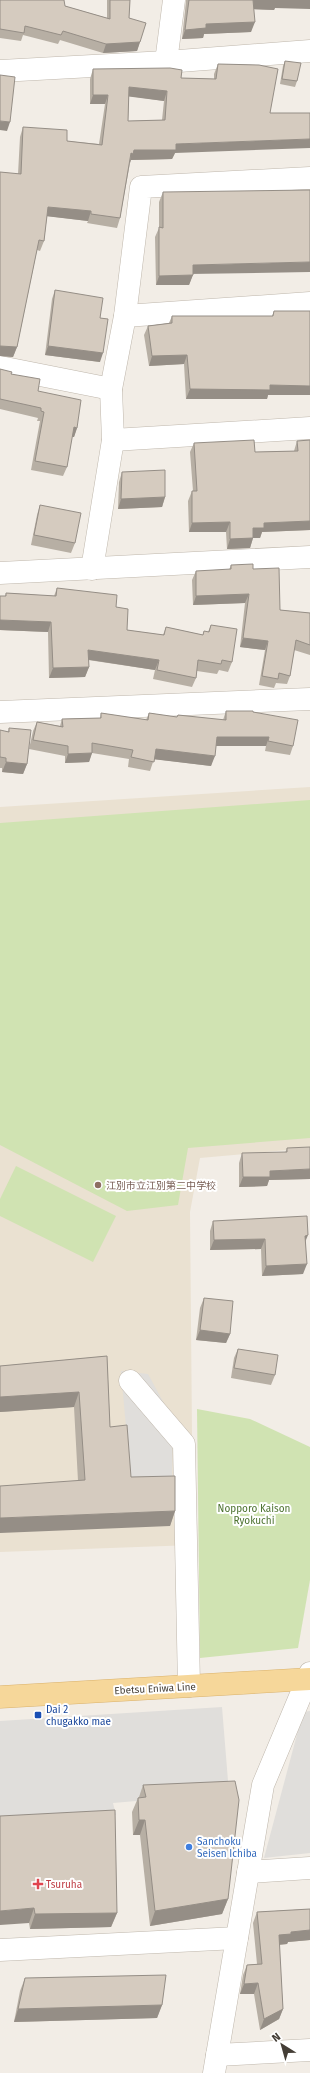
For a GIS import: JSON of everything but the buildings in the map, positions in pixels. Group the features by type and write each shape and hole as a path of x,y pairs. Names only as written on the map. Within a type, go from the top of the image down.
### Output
{"main road":[{"name":"Ebetsu Eniwa Line","path":"0,1697 310,1677"}],"street":[{"path":"166,62 174,0"},
{"path":"0,71 166,62 310,51"},
{"path":"92,569 113,440 111,389 125,316 141,187 310,178"},
{"path":"125,316 310,303"},
{"path":"0,367 111,389"},
{"path":"113,440 310,428"},
{"path":"0,573 310,558"},
{"path":"0,712 310,699"},
{"path":"130,1381 184,1444 189,1686"},
{"path":"310,1677 263,1785 215,2064 310,2050"},
{"path":"248,1872 310,1868"},
{"path":"0,1950 237,1938"}],"shaded area":[{"name":"江別市立江別第二中学校","path":"310,787 310,1148 200,1158 190,1212 193,1545 0,1552 0,807"},
{"path":"121,1371 148,1374 173,1420 172,1484 131,1483"},
{"path":"222,1707 229,1793 113,1803 116,1815 0,1820 0,1721"},
{"path":"310,1711 310,1853 264,1858 303,1712"}],"green space":[{"path":"310,800 310,1138 188,1148 178,1205 127,1211 0,1145 0,823"},
{"path":"16,1166 116,1216 93,1262 0,1216 0,1199"},
{"name":"Nopporo Kaison Ryokuchi","path":"197,1409 250,1419 310,1447 310,1580 298,1648 200,1658"}],"place":[{"name":"江別市立江別第二中学校","path":"98,1185"},
{"name":"Dai 2 chugakko mae","path":"38,1715"},
{"name":"Sanchoku Seisen Ichiba","path":"189,1847"},
{"name":"Tsuruha","path":"38,1884"}]}
